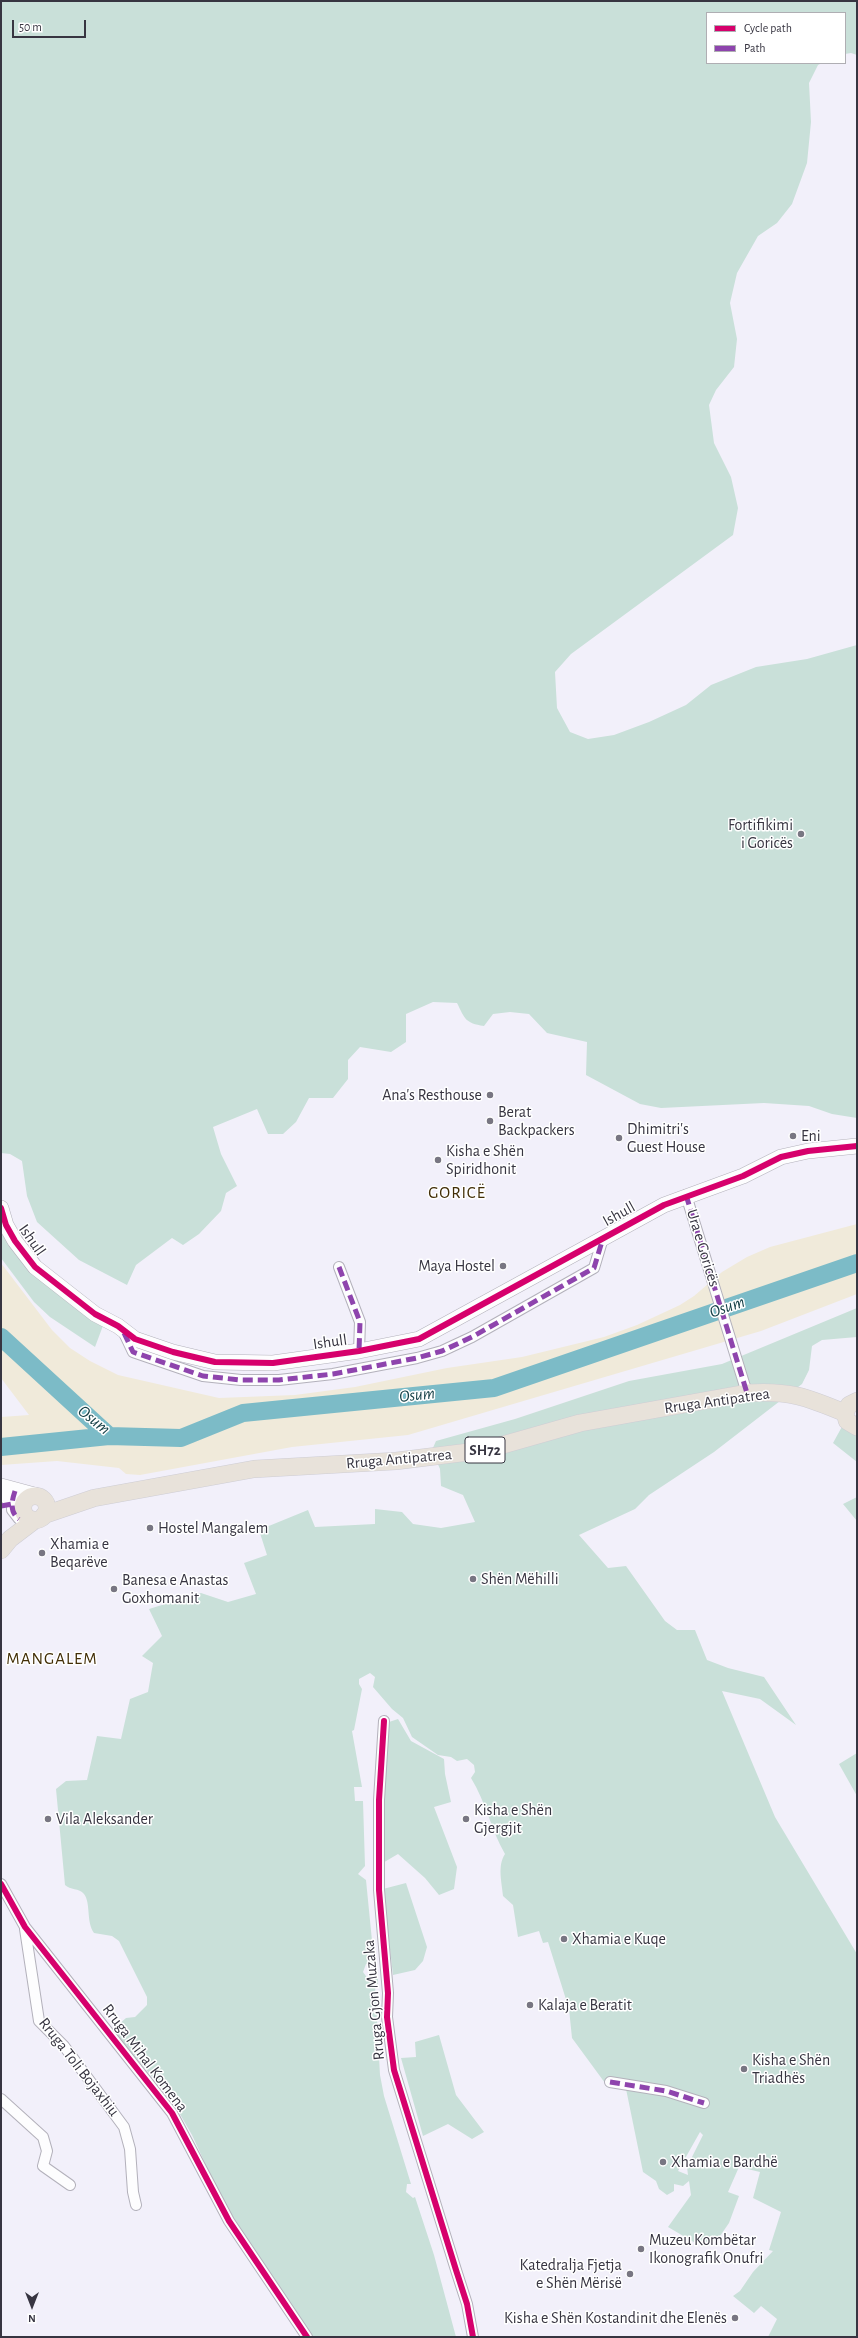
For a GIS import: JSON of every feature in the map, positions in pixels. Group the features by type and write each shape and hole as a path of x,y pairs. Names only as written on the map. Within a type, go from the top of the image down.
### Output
{"main road":[{"name":"Rruga Antipatrea","path":"5,1544 16,1504 94,1498 254,1469 396,1461 465,1453 538,1436 580,1423 747,1393 774,1392 853,1403 847,1421 857,1427"},
{"name":"SH72","path":"38,1496 94,1498"},
{"path":"16,1504 46,1504 38,1496"}],"street":[{"name":"Ishull","path":"1,1208 4,1222 15,1241 35,1266 95,1314 144,1343 173,1352 216,1362 236,1364 285,1362 359,1351 426,1336 603,1238 686,1195 743,1176 781,1157 808,1151 857,1146"},
{"name":"Ura e Goricës","path":"686,1195 747,1393"},
{"path":"123,1331 133,1352 203,1376 241,1380 279,1380 333,1374 417,1358 442,1351 472,1336 594,1268 603,1238"},
{"path":"339,1267 360,1322 359,1351"},
{"path":"16,1504 38,1496"},
{"name":"Rruga Gjon Muzaka","path":"384,1721 384,1754 379,1800 379,1890 388,1992 387,2017 394,2070 465,2297 473,2337"},
{"name":"Rruga Mihal Komena","path":"1,1884 25,1928 172,2113 229,2221 306,2337"},
{"name":"Rruga Toli Bojaxhiu","path":"25,1928 39,2021 64,2046 124,2127 130,2149 133,2192 136,2205"},
{"path":"610,2082 666,2091 704,2103"},
{"path":"1,2099 43,2137 47,2151 42,2166 70,2185"}],"green space":[{"path":"1,1 857,1 857,55 851,53 846,54 846,12 706,12 706,64 820,64 818,65 809,83 811,122 807,163 792,204 777,223 758,236 737,273 730,303 737,339 734,367 716,390 709,405 714,443 731,477 738,508 733,535 571,654 555,672 557,708 570,732 588,739 614,735 649,722 686,705 711,685 756,667 807,659 857,645 857,1118 832,1114 809,1106 764,1103 661,1108 640,1104 586,1075 587,1042 547,1033 529,1014 510,1012 493,1014 484,1026 469,1022 457,1003 433,1002 406,1014 406,1042 391,1052 360,1047 348,1060 348,1079 333,1098 309,1098 296,1122 283,1134 268,1134 257,1109 213,1127 221,1154 237,1186 226,1193 221,1211 199,1234 183,1245 172,1238 136,1265 127,1285 79,1260 37,1222 27,1196 22,1161 10,1154 1,1153"},
{"path":"1,1225 104,1323 95,1347 50,1317 34,1302 1,1258"},
{"path":"857,1308 857,1337 822,1340 812,1346 809,1370 802,1384 714,1452 649,1495 635,1509 579,1535 608,1568 626,1566 665,1621 677,1630 695,1630 707,1660 728,1668 764,1677 796,1725 760,1699 722,1691 775,1817 857,1954 857,2337 768,2337 777,2319 761,2306 754,2313 733,2296 740,2291 753,2272 773,2251 769,2250 781,2212 753,2198 760,2172 739,2167 728,2192 739,2196 729,2223 718,2239 697,2244 668,2227 691,2195 689,2181 683,2186 674,2184 674,2191 667,2195 659,2189 656,2181 643,2172 625,2084 605,2083 572,2038 569,2009 548,1942 543,1943 539,1931 518,1937 513,1905 503,1896 501,1864 505,1854 481,1797 471,1778 475,1772 474,1765 467,1759 457,1761 451,1757 438,1755 412,1737 403,1718 392,1709 373,1687 375,1677 370,1673 359,1679 359,1684 362,1689 354,1730 352,1731 362,1787 354,1787 355,1801 363,1801 365,1866 358,1874 366,1880 374,1961 366,1964 363,1972 368,1979 378,1978 378,1984 375,1984 380,2075 384,2096 411,2184 407,2184 406,2192 413,2198 415,2197 434,2255 456,2337 310,2337 221,2198 192,2135 173,2102 117,2035 118,2025 126,2018 135,2017 147,2005 147,1997 119,1941 112,1936 94,1933 90,1924 87,1902 84,1894 65,1885 56,1789 66,1781 87,1780 97,1736 121,1739 130,1699 148,1692 153,1663 142,1656 162,1636 149,1609 201,1593 228,1602 256,1594 244,1563 267,1555 259,1530 308,1510 315,1527 375,1524 375,1509 402,1512 413,1524 441,1528 475,1522 463,1495 441,1486 440,1469 432,1450 436,1441 515,1419 629,1381 722,1364","holes":["700,2132 703,2135 687,2167 688,2175 678,2171"]},
{"path":"844,1423 857,1431 857,1462 833,1443"},
{"path":"857,1497 857,1521 843,1504"},
{"path":"398,1719 411,1741 444,1759 445,1774 451,1802 434,1807 457,1867 454,1889 439,1895 425,1878 398,1854 381,1864 386,1723"},
{"path":"857,1753 857,1796 839,1764"},
{"path":"406,1883 427,1947 423,1961 415,1970 393,1975 383,1889"},
{"path":"439,2035 456,2095 484,2132 472,2139 448,2124 423,2136 401,2058 416,2057 415,2042"}],"sand":[{"path":"857,1224 857,1294 761,1331 408,1435 292,1447 140,1475 126,1474 119,1468 57,1461 1,1465 1,1417 29,1415 1,1378 1,1263 52,1330 70,1348 90,1361 118,1375 219,1398 295,1395 355,1387 447,1368 522,1357 604,1337 637,1325 680,1305 694,1296 722,1272 747,1257 770,1247"}],"waterway":[{"name":"Osum","path":"1,1337 109,1436 181,1438 243,1413 494,1388 857,1263"},
{"path":"1,1447 109,1436"}],"marked path":[{"path":"686,1195 747,1393"},
{"path":"124,1333 133,1352 203,1376 241,1380 279,1380 333,1374 417,1358 442,1351 472,1337 594,1268 603,1238"},
{"path":"339,1267 360,1322 359,1351"},
{"path":"15,1491 12,1506 14,1513 19,1519"},
{"path":"1,1506 12,1504"},
{"path":"610,2082 666,2091 704,2103"}],"cycle path":[{"path":"1,1208 6,1225 15,1241 35,1267 95,1314 118,1326 135,1339 173,1352 215,1362 273,1363 359,1351 419,1339 664,1205 743,1176 781,1157 808,1151 857,1146"},
{"path":"384,1721 379,1800 379,1890 388,1993 387,2017 394,2070 467,2304 473,2337"},
{"path":"1,1884 25,1927 172,2113 229,2221 307,2337"}],"place":[{"name":"Fortifikimi i Goricës","path":"801,834"},
{"name":"Ana's Resthouse","path":"490,1095"},
{"name":"Berat Backpackers","path":"490,1121"},
{"name":"Eni","path":"793,1136"},
{"name":"Dhimitri's Guest House","path":"619,1138"},
{"name":"Kisha e Shën Spiridhonit","path":"438,1160"},
{"name":"Maya Hostel","path":"503,1266"},
{"name":"Hostel Mangalem","path":"150,1528"},
{"name":"Xhamia e Beqarëve","path":"42,1553"},
{"name":"Shën Mëhilli","path":"473,1579"},
{"name":"Banesa e Anastas Goxhomanit","path":"114,1589"},
{"name":"Vila Aleksander","path":"48,1819"},
{"name":"Kisha e Shën Gjergjit","path":"466,1819"},
{"name":"Xhamia e Kuqe","path":"564,1939"},
{"name":"Kalaja e Beratit","path":"530,2005"},
{"name":"Kisha e Shën Triadhës","path":"744,2069"},
{"name":"Xhamia e Bardhë","path":"663,2162"},
{"name":"Muzeu Kombëtar Ikonografik Onufri","path":"641,2249"},
{"name":"Katedralja Fjetja e Shën Mërisë","path":"630,2274"},
{"name":"Kisha e Shën Kostandinit dhe Elenës","path":"735,2318"}],"district":[{"name":"GORICË","path":"457,1193"},
{"name":"MANGALEM","path":"52,1659"}]}
